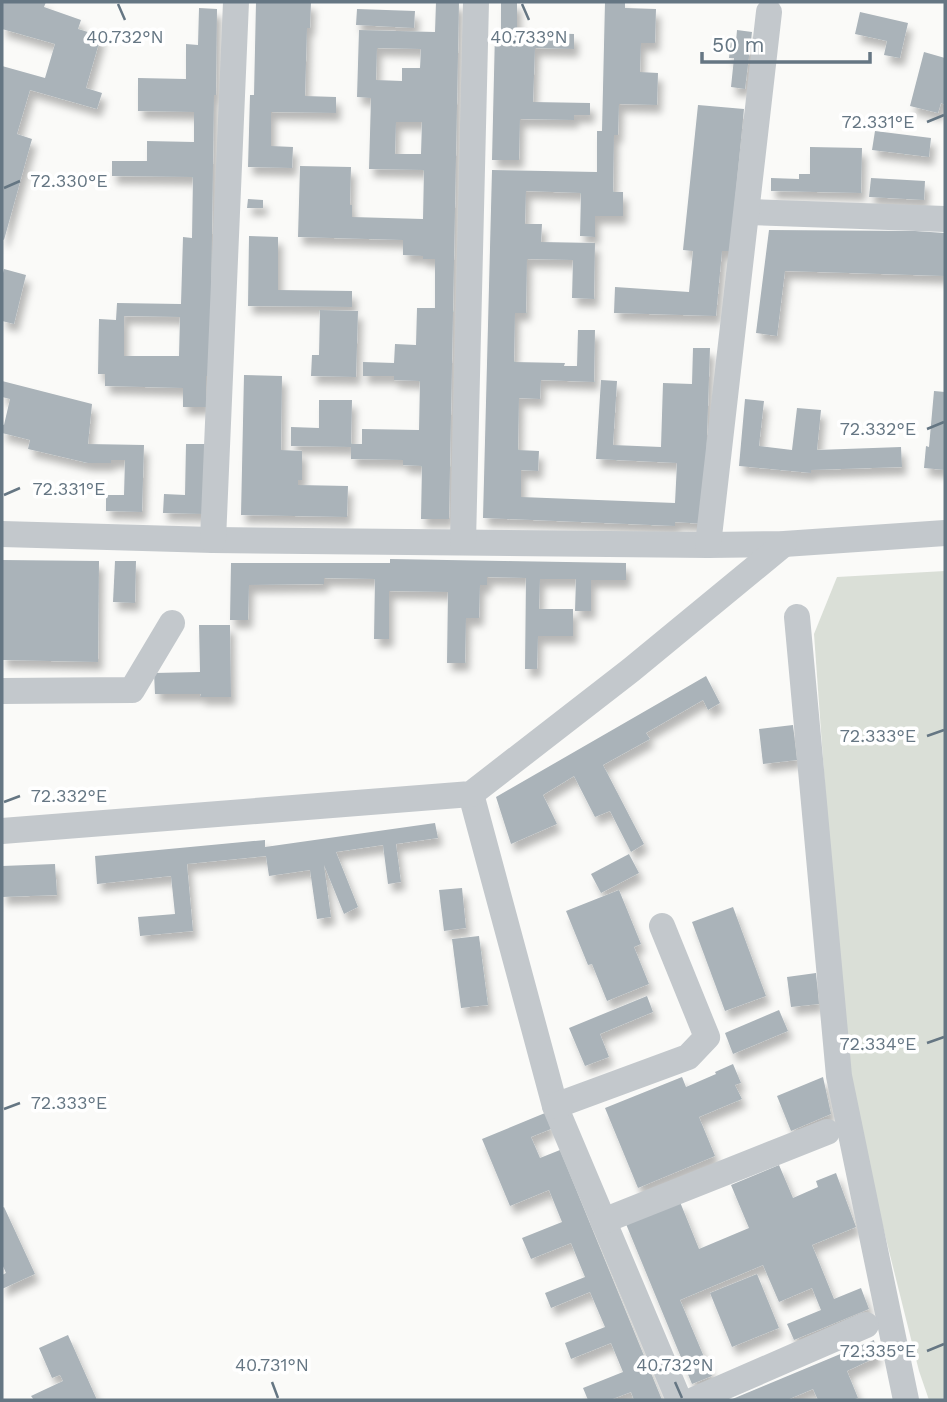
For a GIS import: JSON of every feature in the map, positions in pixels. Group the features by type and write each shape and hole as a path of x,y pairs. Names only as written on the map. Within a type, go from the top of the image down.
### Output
{"street":[{"path":"213,540 236,2"},
{"path":"463,542 476,2"},
{"path":"708,545 769,12"},
{"path":"747,212 945,219"},
{"path":"2,534 213,540 708,545 784,544 945,533"},
{"path":"2,831 471,794 631,670 784,544"},
{"path":"797,617 839,1076 906,1400"},
{"path":"2,691 132,690 172,623"},
{"path":"471,794 555,1106 678,1400"},
{"path":"555,1106 688,1057 707,1037 662,926"},
{"path":"603,1221 827,1132"},
{"path":"694,1400 866,1325"}],"shaded area":[{"path":"945,571 945,1400 929,1400 919,1371 846,1079 814,634 837,577"}],"building":[{"path":"2,2 46,2 44,7 81,20 78,29 101,36 86,88 102,93 97,109 30,90 17,134 32,139 4,240 2,66 45,78 55,44 2,29"},
{"path":"256,2 311,2 310,28 307,28 305,96 336,97 336,113 271,112 271,146 293,147 292,168 248,167 250,95 254,95"},
{"path":"436,2 459,2 449,519 421,519 422,466 403,465 403,460 351,459 351,447 291,446 291,427 319,428 319,400 352,400 351,444 362,444 362,429 419,430 420,381 394,380 394,376 363,376 363,362 394,363 395,344 416,345 417,308 435,308 435,259 403,255 403,240 298,237 300,166 351,167 352,217 423,219 424,170 369,169 371,98 357,97 359,30 435,32","holes":["377,48 421,49 420,68 402,68 402,81 376,80","396,122 422,122 421,154 395,154"]},
{"path":"501,2 517,2 517,32 574,34 574,49 535,48 533,102 590,103 590,115 574,115 574,120 520,119 519,160 492,160 495,32 501,32"},
{"path":"605,2 625,2 625,8 656,9 655,43 641,43 640,72 658,73 657,105 619,104 618,135 614,135 613,192 623,192 623,216 595,216 595,237 580,236 581,193 526,191 525,224 542,224 541,242 595,243 594,299 572,298 573,260 527,259 526,313 515,313 514,362 565,363 564,366 577,366 578,330 595,330 594,382 541,380 540,399 519,398 518,450 539,451 538,471 521,470 521,497 675,503 677,463 596,459 601,380 617,381 613,445 661,447 663,383 692,384 693,348 710,348 704,524 675,522 675,526 483,518 492,170 597,172 597,131 602,131"},
{"path":"199,8 217,9 210,376 206,376 206,407 183,407 183,388 105,386 105,374 98,374 99,319 116,320 117,303 181,304 183,237 192,238 193,177 112,176 112,161 147,161 147,141 194,142 194,112 138,111 138,78 186,79 186,44 198,45","holes":["124,316 180,317 179,356 124,356"]},
{"path":"357,9 415,11 414,28 356,25"},
{"path":"860,12 908,23 900,58 884,55 887,41 855,34"},
{"path":"737,30 752,32 745,89 731,87 734,58 729,58 731,41 736,42"},
{"path":"924,52 945,58 945,105 941,103 938,113 910,106"},
{"path":"698,105 744,109 730,251 722,251 716,316 614,313 615,287 689,292 693,251 683,250"},
{"path":"875,131 931,138 929,157 872,150"},
{"path":"810,147 862,148 861,193 771,191 771,178 799,179 799,174 810,174"},
{"path":"871,178 925,181 924,200 869,197"},
{"path":"248,199 263,200 263,208 247,208"},
{"path":"769,230 945,233 945,276 785,271 777,336 756,333"},
{"path":"249,236 278,237 278,290 352,291 352,307 248,306"},
{"path":"4,269 26,275 14,324 2,321"},
{"path":"320,310 358,311 356,377 311,376 312,355 319,355"},
{"path":"244,375 282,376 281,450 302,451 302,480 298,480 298,485 348,486 347,517 241,515"},
{"path":"2,381 92,404 88,444 144,445 142,512 106,511 106,495 124,495 125,460 88,463 28,449 30,440 2,433 10,399 2,397"},
{"path":"934,391 945,392 945,470 924,468 926,446 929,447"},
{"path":"745,399 764,401 759,446 792,450 797,408 821,410 817,450 901,447 902,467 811,470 811,473 739,466"},
{"path":"186,444 205,444 204,514 163,513 164,494 185,495"},
{"path":"390,559 626,563 626,580 591,580 591,611 575,611 576,579 540,579 539,609 573,609 573,636 538,636 537,669 525,669 526,578 487,577 487,585 480,585 479,618 466,618 465,663 447,663 448,592 389,591 389,639 374,639 375,579 324,578 324,584 249,585 248,620 230,620 231,563 390,563"},
{"path":"2,560 99,561 98,662 2,660"},
{"path":"115,561 136,561 135,603 113,602"},
{"path":"199,625 230,625 231,697 155,694 154,673 200,672"},
{"path":"706,676 720,703 708,710 703,700 646,733 650,739 603,765 644,844 631,852 610,811 595,817 574,776 543,795 557,824 511,844 496,797"},
{"path":"793,725 797,760 763,764 759,729"},
{"path":"435,823 438,838 396,844 401,882 388,884 383,845 336,852 358,907 344,914 324,865 331,917 317,919 310,870 269,876 266,856 187,864 193,931 140,936 138,917 175,914 171,876 97,884 95,856 265,840 265,847"},
{"path":"629,854 639,873 601,893 591,874"},
{"path":"55,864 57,895 2,897 2,866"},
{"path":"462,888 466,928 444,931 439,890"},
{"path":"619,890 641,944 634,947 649,984 607,1001 592,964 588,965 566,911"},
{"path":"733,907 766,996 725,1011 692,922"},
{"path":"479,936 488,1005 461,1008 452,939"},
{"path":"816,973 819,1004 791,1007 787,977"},
{"path":"647,996 653,1012 600,1034 609,1057 585,1066 569,1028"},
{"path":"779,1010 788,1031 733,1054 725,1033"},
{"path":"733,1064 741,1083 735,1085 742,1099 699,1117 715,1156 638,1188 605,1108 682,1077 686,1087"},
{"path":"823,1077 831,1114 791,1131 777,1096"},
{"path":"545,1113 551,1129 531,1137 540,1158 560,1150 662,1400 634,1400 631,1392 610,1400 588,1400 583,1388 623,1372 611,1343 571,1359 565,1343 605,1327 590,1292 551,1308 545,1293 585,1277 571,1243 531,1259 522,1238 562,1222 549,1190 510,1206 482,1139"},
{"path":"779,1165 793,1198 818,1187 816,1181 836,1173 856,1227 812,1245 834,1299 861,1288 869,1309 794,1340 787,1324 821,1310 812,1288 779,1302 763,1265 680,1300 712,1376 692,1384 626,1224 680,1202 699,1249 749,1228 731,1185"},
{"path":"4,1207 35,1274 2,1289 2,1275 6,1273 2,1264"},
{"path":"757,1274 779,1328 732,1347 710,1293"},
{"path":"68,1335 97,1400 34,1400 31,1396 63,1381 60,1375 52,1378 39,1348"},
{"path":"874,1340 877,1357 847,1371 858,1398 818,1400 813,1389 787,1400 730,1400"}]}
